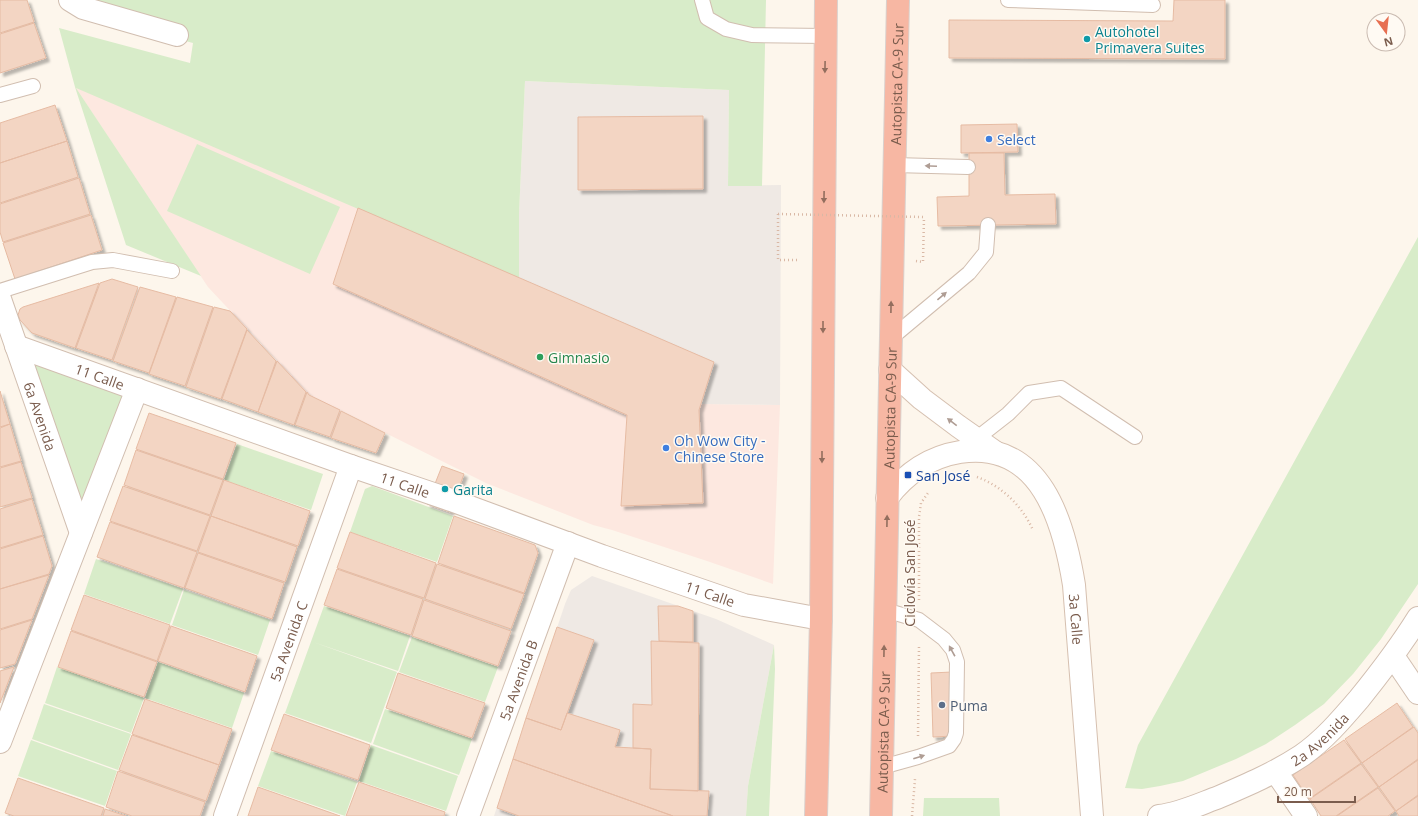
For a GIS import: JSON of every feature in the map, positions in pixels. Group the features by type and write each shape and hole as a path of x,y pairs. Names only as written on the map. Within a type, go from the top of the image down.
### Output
{"highway":[{"path":"816,816 821,619 826,0"},
{"name":"Autopista CA-9 Sur","path":"881,816 898,0"}],"street":[{"path":"70,0 83,8 177,35"},
{"name":"6a Avenida","path":"0,299 81,533"},
{"name":"11 Calle","path":"16,346 744,605 821,619"},
{"name":"3a Calle","path":"890,370 922,399 976,439 995,452 1017,462 1027,470 1036,479 1053,508 1067,550 1074,586 1092,816"},
{"path":"0,742 137,389"},
{"name":"3a Calle","path":"887,498 897,485 908,475 920,466 934,459 948,454 964,451 980,450 995,452"},
{"name":"5a Avenida C","path":"225,816 351,466"},
{"name":"5a Avenida B","path":"468,816 568,543"},
{"name":"2a Avenida","path":"1159,816 1208,809 1276,772 1302,755 1326,736 1344,717 1393,656 1418,618"},
{"path":"1393,656 1418,693"},
{"path":"1276,772 1306,816"}],"lane":[{"path":"702,0 707,18 726,29 752,35 826,36"},
{"path":"1008,0 1153,5"},
{"path":"0,95 33,86"},
{"path":"894,165 968,167"},
{"path":"890,339 969,273 986,252 988,225"},
{"path":"0,291 92,262 113,260 172,271"},
{"path":"976,439 1008,414 1029,394 1061,388 1135,437"},
{"path":"882,767 918,757 949,746 956,733 957,662 953,650 944,639 919,620 885,610"}],"path":[{"path":"778,260 778,214 924,217 923,262"},
{"path":"973,475 995,485 1008,495 1035,532"},
{"name":"Ciclovía San José","path":"912,816 918,757 919,517 921,504 931,490"}],"shaded area":[{"path":"525,81 729,90 728,186 781,185 780,405 701,404 714,362 519,278 519,214"},
{"path":"75,87 714,362 702,404 780,405 773,584 707,561 593,525 486,483 309,395 208,287"},
{"path":"592,576 716,619 774,645 748,786 746,816 494,816 565,604 571,590"}],"green space":[{"path":"70,0 766,0 762,186 728,186 729,90 525,81 519,214 519,278 76,88 201,276 126,245 75,87 59,28 190,63 193,43 74,12"},
{"path":"197,144 340,207 310,274 167,211"},
{"path":"1418,237 1418,584 1381,639 1353,674 1324,704 1295,725 1266,744 1236,759 1183,781 1142,789 1125,788 1138,745"},
{"path":"16,346 137,389 81,533"},
{"path":"237,444 323,474 311,510 224,480"},
{"path":"372,486 453,516 437,562 350,532 365,489"},
{"path":"96,559 183,589 170,624 84,594"},
{"path":"184,590 270,620 258,655 172,625"},
{"path":"324,606 410,636 398,671 313,642 397,672 371,743 285,713"},
{"path":"412,637 498,667 485,702 399,672"},
{"path":"774,645 775,669 769,816 746,816 748,786"},
{"path":"158,662 244,693 232,728 145,698"},
{"path":"57,667 144,698 131,733 45,703"},
{"path":"44,704 131,734 118,770 32,739"},
{"path":"385,709 472,739 459,775 373,744"},
{"path":"31,740 117,771 105,806 18,776"},
{"path":"371,745 458,776 446,811 359,781"},
{"path":"271,751 357,782 345,816 258,786"},
{"path":"924,798 999,798 1000,816 923,816"}],"building":[{"path":"0,0 27,0 34,22 0,33"},
{"name":"Autohotel Primavera Suites","path":"1174,0 1225,0 1225,59 949,58 949,20 1173,21"},
{"path":"34,23 46,58 0,73 0,34"},
{"path":"55,105 67,141 0,163 0,123"},
{"path":"703,116 703,189 578,190 578,117"},
{"name":"Select","path":"1017,124 1018,152 961,153 961,125"},
{"path":"67,141 78,177 0,203 0,163"},
{"path":"969,153 1004,153 1005,195 1055,194 1056,224 938,226 937,197 969,196"},
{"path":"79,178 90,214 3,242 0,232 0,204"},
{"path":"358,208 714,362 699,410 703,503 621,506 627,415 333,284"},
{"path":"91,215 102,250 15,279 3,243"},
{"path":"112,279 138,287 112,360 76,348 100,283"},
{"path":"99,283 75,348 32,333 20,320 18,315 20,309 23,307"},
{"path":"140,287 176,297 149,373 113,361"},
{"path":"177,297 213,307 185,386 149,374"},
{"path":"214,307 230,311 247,329 221,399 186,387"},
{"path":"247,330 276,361 258,412 222,399"},
{"path":"277,361 306,392 294,425 258,412"},
{"path":"0,391 10,424 0,427"},
{"path":"307,392 309,395 340,410 330,437 295,425"},
{"path":"341,411 385,433 376,453 331,438"},
{"path":"149,413 236,443 223,479 136,449"},
{"path":"10,424 21,461 0,467 0,428"},
{"path":"136,450 223,480 210,515 124,485"},
{"path":"21,462 32,498 0,507 0,468"},
{"name":"Garita","path":"442,466 464,474 450,512 427,504"},
{"path":"224,480 310,511 298,546 211,516"},
{"path":"123,486 210,516 197,551 110,521"},
{"path":"32,499 43,535 0,548 0,509"},
{"path":"211,516 297,547 285,582 198,552"},
{"path":"454,516 535,545 538,553 524,593 438,563"},
{"path":"110,522 197,552 184,588 97,557"},
{"path":"350,532 436,563 424,598 337,568"},
{"path":"43,536 52,566 49,574 0,589 0,549"},
{"path":"198,553 284,583 272,619 185,588"},
{"path":"437,564 524,594 511,629 425,599"},
{"path":"337,569 423,599 411,635 324,605"},
{"path":"49,575 32,619 0,629 0,589"},
{"path":"84,595 170,625 157,661 71,630"},
{"path":"424,600 511,631 498,666 412,636"},
{"path":"658,606 678,606 693,611 693,642 659,641"},
{"path":"32,620 15,664 0,668 0,630"},
{"path":"171,626 257,656 245,692 158,661"},
{"path":"557,627 594,640 561,730 526,718"},
{"path":"71,631 157,662 144,697 58,667"},
{"path":"651,641 699,643 698,791 650,789 651,749 633,748 633,704 652,705"},
{"path":"14,667 0,703 0,671"},
{"name":"Puma","path":"952,672 954,736 933,737 931,673"},
{"path":"398,673 485,703 472,738 386,708"},
{"path":"145,699 232,729 219,765 132,734"},
{"path":"1397,703 1413,727 1362,763 1345,739"},
{"path":"567,713 620,730 615,747 651,749 650,789 709,791 707,816 673,816 513,759 526,718 561,730"},
{"path":"284,714 370,745 358,780 271,750"},
{"path":"1414,727 1418,733 1418,759 1379,787 1362,763"},
{"path":"132,735 219,765 206,801 119,770"},
{"path":"1344,740 1361,763 1309,799 1293,775"},
{"path":"513,759 673,816 519,816 497,808"},
{"path":"1418,760 1418,795 1396,811 1379,787"},
{"path":"1361,764 1378,787 1336,816 1321,816 1310,799"},
{"path":"118,771 205,802 200,816 132,816 106,807"},
{"path":"18,778 104,808 101,816 14,816 5,813"},
{"path":"359,782 445,812 444,816 346,816"},
{"path":"258,787 340,816 248,816"},
{"path":"1378,788 1395,811 1388,816 1337,816"},
{"path":"1418,796 1418,816 1399,816 1396,811"},
{"path":"105,809 126,816 103,816"}],"place":[{"name":"Autohotel Primavera Suites","path":"1087,39"},
{"name":"Select","path":"989,139"},
{"name":"Gimnasio","path":"540,357"},
{"name":"Oh Wow City - Chinese Store","path":"666,448"},
{"name":"San José","path":"908,475"},
{"name":"Garita","path":"445,489"},
{"name":"Puma","path":"942,705"}]}
